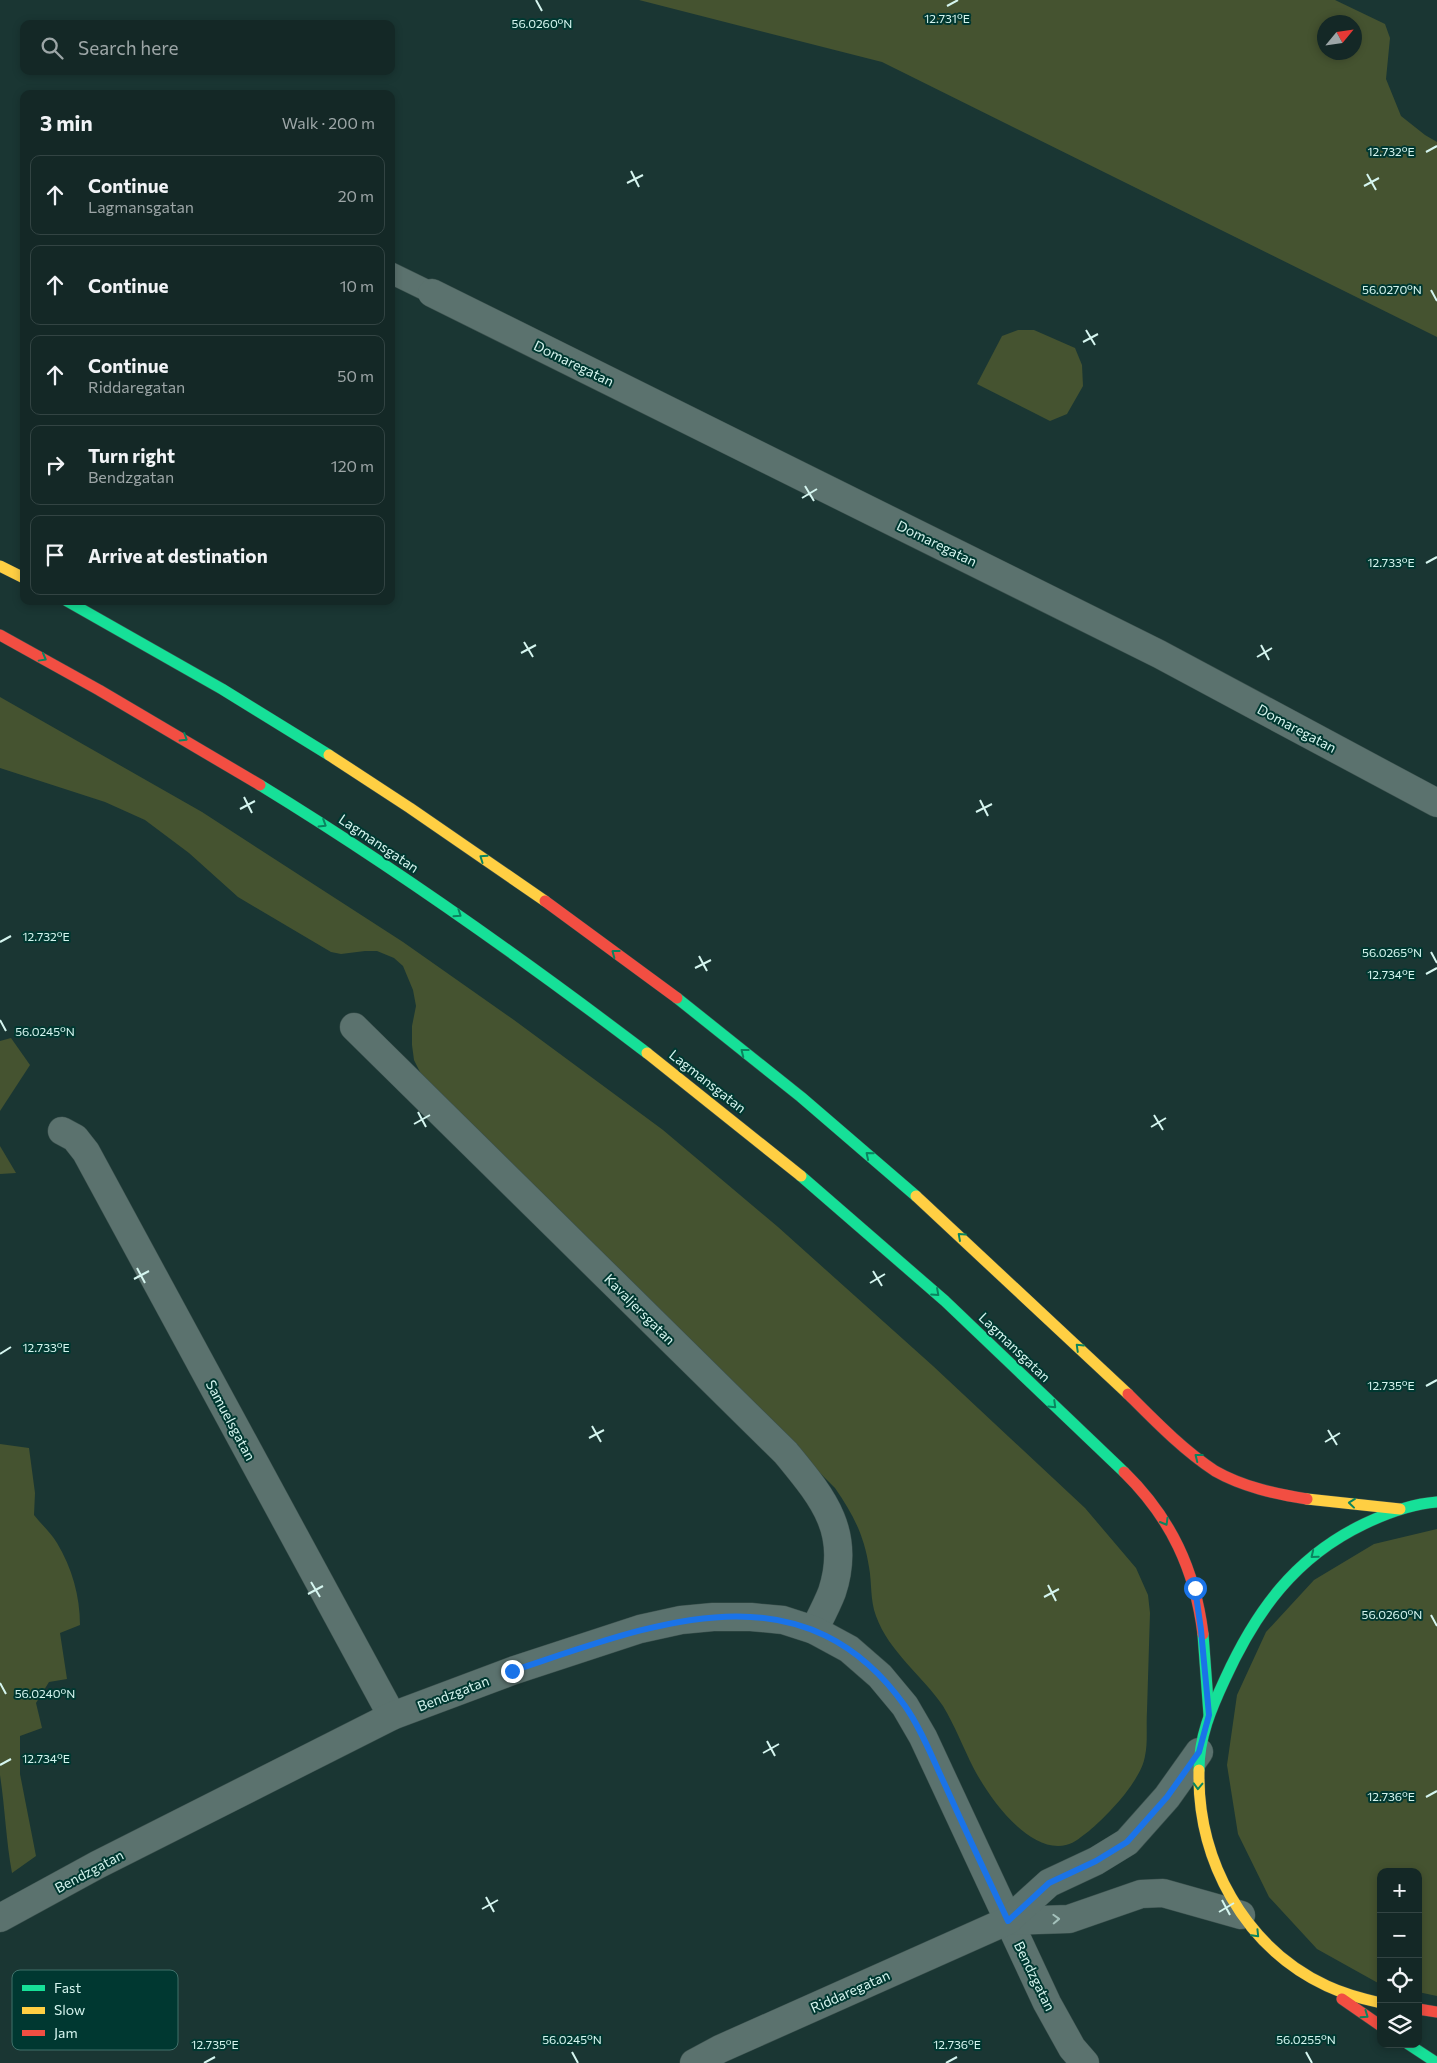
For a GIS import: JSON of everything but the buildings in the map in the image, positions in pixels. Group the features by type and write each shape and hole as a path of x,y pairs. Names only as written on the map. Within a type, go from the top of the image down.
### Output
{"main road":[{"path":"0,566 20,576"},
{"path":"74,605 269,718 467,846 582,928 691,1010 801,1096 906,1187 983,1256 1170,1435 1220,1473 1250,1485 1276,1492 1331,1501 1400,1508"},
{"name":"Lagmansgatan","path":"0,635 158,722 336,832 519,956 685,1081 794,1170 906,1266 967,1321 1123,1471 1154,1504 1183,1558 1195,1588 1209,1715"},
{"path":"1377,2023 1282,1960 1251,1928 1225,1892 1208,1852 1198,1798 1199,1752 1209,1715 1234,1656 1251,1625 1290,1577 1314,1554 1356,1526 1400,1508 1435,1501"},
{"path":"1320,1984 1357,1997 1377,2001"},
{"path":"1422,2010 1437,2012"},
{"path":"1414,2048 1437,2062"}],"street":[{"name":"Domaregatan","path":"432,293 1159,654 1437,803"},
{"name":"Kavaljersgatan","path":"354,1027 786,1454 819,1493 837,1535 837,1568 832,1592 814,1630"},
{"name":"Samuelsgatan","path":"62,1131 75,1138 86,1152 392,1716"},
{"name":"Bendzgatan","path":"0,1918 98,1865 392,1716 512,1671 640,1629 681,1620 751,1616 783,1620 814,1630 849,1649 880,1676 905,1706 923,1736 1047,2003 1072,2048 1085,2063"},
{"name":"Riddaregatan","path":"694,2063 720,2049 1008,1921 1049,1883 1096,1861 1127,1842 1167,1797 1199,1752"},
{"name":"Riddaregatan","path":"1008,1921 1069,1918 1141,1894 1163,1893 1241,1915"}],"lane":[{"path":"395,275 432,293"}],"green space":[{"path":"639,0 1335,0 1385,24 1390,38 1386,79 1401,116 1437,142 1437,337 882,62"},
{"path":"1018,330 1034,330 1075,348 1082,365 1083,386 1067,414 1050,421 977,384 1002,336"},
{"path":"0,697 202,812 403,942 514,1020 663,1130 778,1227 933,1366 1085,1508 1136,1568 1148,1595 1150,1613 1145,1756 1142,1766 1130,1787 1105,1816 1072,1843 1052,1845 1038,1841 1024,1832 999,1807 973,1767 943,1706 897,1652 882,1629 874,1610 867,1555 861,1535 835,1488 421,1074 414,1060 412,1045 412,1026 416,1006 413,990 403,966 394,958 377,951 341,954 331,952 238,897 189,853 145,820 105,802 0,768"},
{"path":"11,1038 30,1065 0,1111 0,1041"},
{"path":"0,1146 16,1173 0,1174"},
{"path":"0,1444 29,1448 35,1493 34,1515 55,1539 67,1562 77,1593 80,1614 80,1625 60,1633 67,1679 49,1682 36,1703 42,1728 20,1736 20,1774 36,1856 12,1873 0,1775"},
{"path":"1437,1529 1437,1996 1422,1993 1422,1868 1377,1868 1377,1982 1317,1949 1269,1897 1238,1834 1227,1765 1237,1695 1266,1632 1314,1580 1374,1544"}],"traffic: fast":[{"path":"74,605 222,689 329,755"},
{"path":"260,785 359,848 457,914 647,1053"},
{"path":"677,998 801,1097 916,1196"},
{"path":"801,1176 945,1301 1124,1472"},
{"path":"1199,1770 1201,1746 1220,1690 1250,1631 1280,1588 1298,1570 1339,1537 1390,1513 1409,1507 1437,1502"},
{"path":"1203,1634 1209,1715"},
{"path":"1414,2048 1437,2063"}],"traffic: slow":[{"path":"0,566 20,576"},
{"path":"329,755 545,901"},
{"path":"647,1053 801,1176"},
{"path":"916,1196 1128,1394"},
{"path":"1307,1499 1400,1509"},
{"path":"1199,1770 1201,1804 1206,1836 1217,1868 1231,1897 1249,1924 1272,1948 1298,1969 1333,1989 1377,2002"}],"traffic: jam":[{"path":"0,635 99,690 260,785"},
{"path":"545,901 677,998"},
{"path":"1128,1394 1181,1445 1215,1471 1260,1489 1307,1499"},
{"path":"1124,1472 1155,1508 1178,1546 1194,1588 1203,1634"},
{"path":"1342,1999 1377,2023"},
{"path":"1422,2010 1437,2012"}],"route":[{"path":"512,1671 640,1629 681,1620 751,1616 783,1620 814,1630 849,1649 880,1676 905,1706 923,1736 1008,1921 1049,1883 1096,1861 1127,1842 1167,1797 1199,1752 1209,1715 1195,1588"}]}
